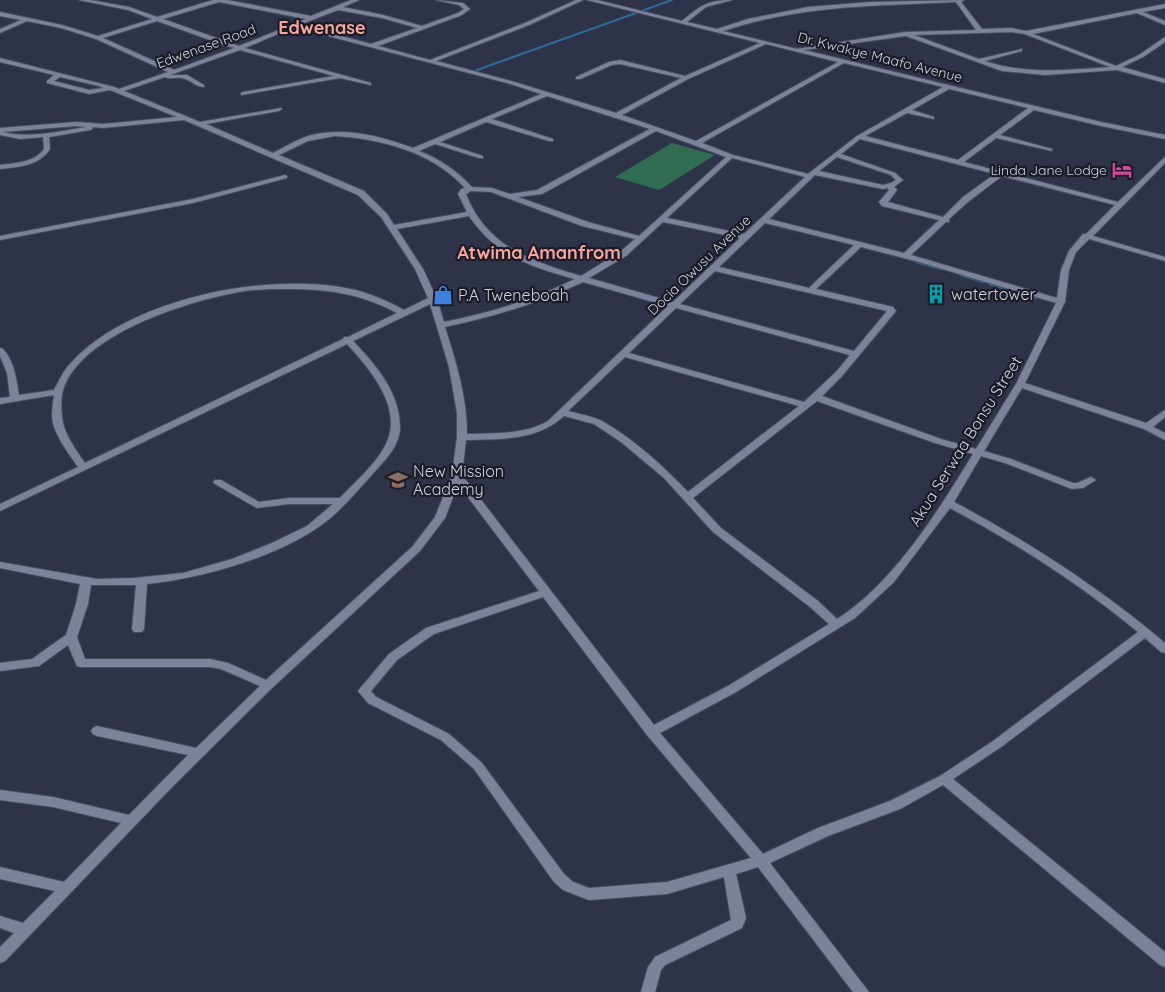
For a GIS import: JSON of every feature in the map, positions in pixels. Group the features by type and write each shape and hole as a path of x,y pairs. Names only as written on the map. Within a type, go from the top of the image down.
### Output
{"street":[{"path":"82,0 123,7 155,20 242,48 369,84"},
{"path":"98,38 219,0 312,19"},
{"name":"Edwenase Road","path":"116,90 242,48 356,0"},
{"path":"372,46 460,14 467,9 461,4 439,0"},
{"path":"429,62 527,24 580,0"},
{"name":"Dr. Kwakye Maafo Avenue","path":"590,0 1106,126 1165,137"},
{"path":"613,5 624,0"},
{"path":"684,22 709,0"},
{"path":"704,6 730,0"},
{"path":"957,0 980,31"},
{"path":"719,30 770,15 838,5 888,1 962,0"},
{"path":"1026,33 1165,6"},
{"path":"337,8 383,17 423,28"},
{"path":"1138,12 1165,23"},
{"path":"0,14 62,27 98,38 172,71"},
{"path":"0,31 26,20"},
{"path":"294,26 618,115 731,156 811,174 889,186 900,178 836,154"},
{"path":"796,49 905,34 1006,30 1026,33 1117,68 1165,81"},
{"path":"905,34 977,61 1012,71 1032,73 1092,72 1117,68 1142,56 1165,39"},
{"path":"618,115 686,78 767,42"},
{"path":"977,61 1020,50"},
{"path":"0,60 116,90 275,155 361,193 373,204 392,228 418,269 433,299 453,367 462,413 462,437 457,475 440,518 416,549 268,685 132,820 0,957"},
{"path":"697,143 844,61"},
{"path":"578,78 611,63 620,62 686,78"},
{"path":"324,79 325,71"},
{"path":"157,77 185,76 202,86"},
{"path":"243,94 342,76"},
{"name":"Docia Owusu Avenue","path":"462,437 533,431 546,426 564,413 811,174 859,137 948,87"},
{"path":"413,152 546,94"},
{"path":"959,163 1033,107"},
{"path":"198,124 280,109"},
{"path":"906,110 932,118"},
{"path":"0,132 11,136 46,134 184,118"},
{"path":"486,120 552,140"},
{"path":"0,132 76,124 102,126"},
{"path":"511,196 539,192 656,128"},
{"path":"0,168 24,164 41,156 47,148 46,134"},
{"path":"275,155 304,140 344,134 413,152 445,166 457,174 470,189"},
{"path":"994,136 1050,150"},
{"path":"859,137 1119,204"},
{"path":"435,142 481,157"},
{"path":"441,324 476,318 510,309 582,278 615,260 731,156"},
{"name":"Akua Serwaa Bonsu Street","path":"651,732 732,689 836,624 875,595 890,580 948,503 1020,384 1061,302 1065,270 1073,251 1165,159"},
{"path":"906,256 966,199 1001,173"},
{"path":"0,238 193,200 285,177"},
{"path":"889,186 892,192 883,202 885,204 946,220"},
{"path":"639,238 593,226 490,189 470,189 462,194 488,236 500,247 524,258 675,306 856,354"},
{"path":"532,204 539,192"},
{"path":"392,228 472,213"},
{"path":"660,219 746,237"},
{"path":"764,220 906,256 1061,302"},
{"path":"1086,236 1165,259"},
{"path":"811,290 860,244"},
{"path":"688,497 816,397 856,354 892,310 713,268"},
{"path":"84,467 71,450 59,424 56,407 58,392 70,370 95,346 149,315 211,295 258,287 328,288 369,296 403,313"},
{"path":"0,508 433,299"},
{"path":"0,564 86,581 142,580 198,573 241,559 308,529 322,520 386,452 394,438 394,416 384,385 374,370 347,339"},
{"path":"0,351 7,359 11,368 14,398"},
{"path":"624,354 805,404"},
{"path":"1020,384 1147,427 1165,437"},
{"path":"0,401 58,392"},
{"path":"816,397 979,453 1008,461 1072,486 1079,486 1091,480"},
{"path":"564,413 604,426 654,465 688,497 717,530 814,604 836,624"},
{"path":"1147,427 1165,413"},
{"path":"457,475 651,732 761,862 862,992"},
{"path":"218,482 254,505 296,500 341,501"},
{"path":"948,503 1082,582 1165,650"},
{"path":"138,629 142,580"},
{"path":"0,668 35,663 70,636 82,604 86,581"},
{"path":"546,593 430,631 393,657 365,687 366,695 453,743 478,766 559,878 579,891 589,894 667,888 729,872 761,862 823,832 895,805 944,779 997,744 1145,632"},
{"path":"70,636 78,660 85,664 210,663 224,666 268,685"},
{"path":"97,731 199,753"},
{"path":"944,779 1165,961"},
{"path":"0,795 53,802 132,820"},
{"path":"648,992 655,967 660,961 737,924 739,918 729,872"},
{"path":"0,873 65,888"},
{"path":"0,922 26,930"}],"green space":[{"path":"672,143 715,155 659,190 615,177"}],"waterway":[{"path":"477,70 672,0"},
{"path":"917,262 941,269"},
{"path":"961,275 984,282"},
{"path":"990,284 1035,298"}],"place":[{"name":"Linda Jane Lodge","path":"1122,170"},
{"name":"watertower","path":"936,294"},
{"name":"P.A Tweneboah","path":"443,295"},
{"name":"New Mission Academy","path":"398,480"}],"district":[{"name":"Edwenase","path":"322,28"},
{"name":"Atwima Amanfrom","path":"539,253"}]}
